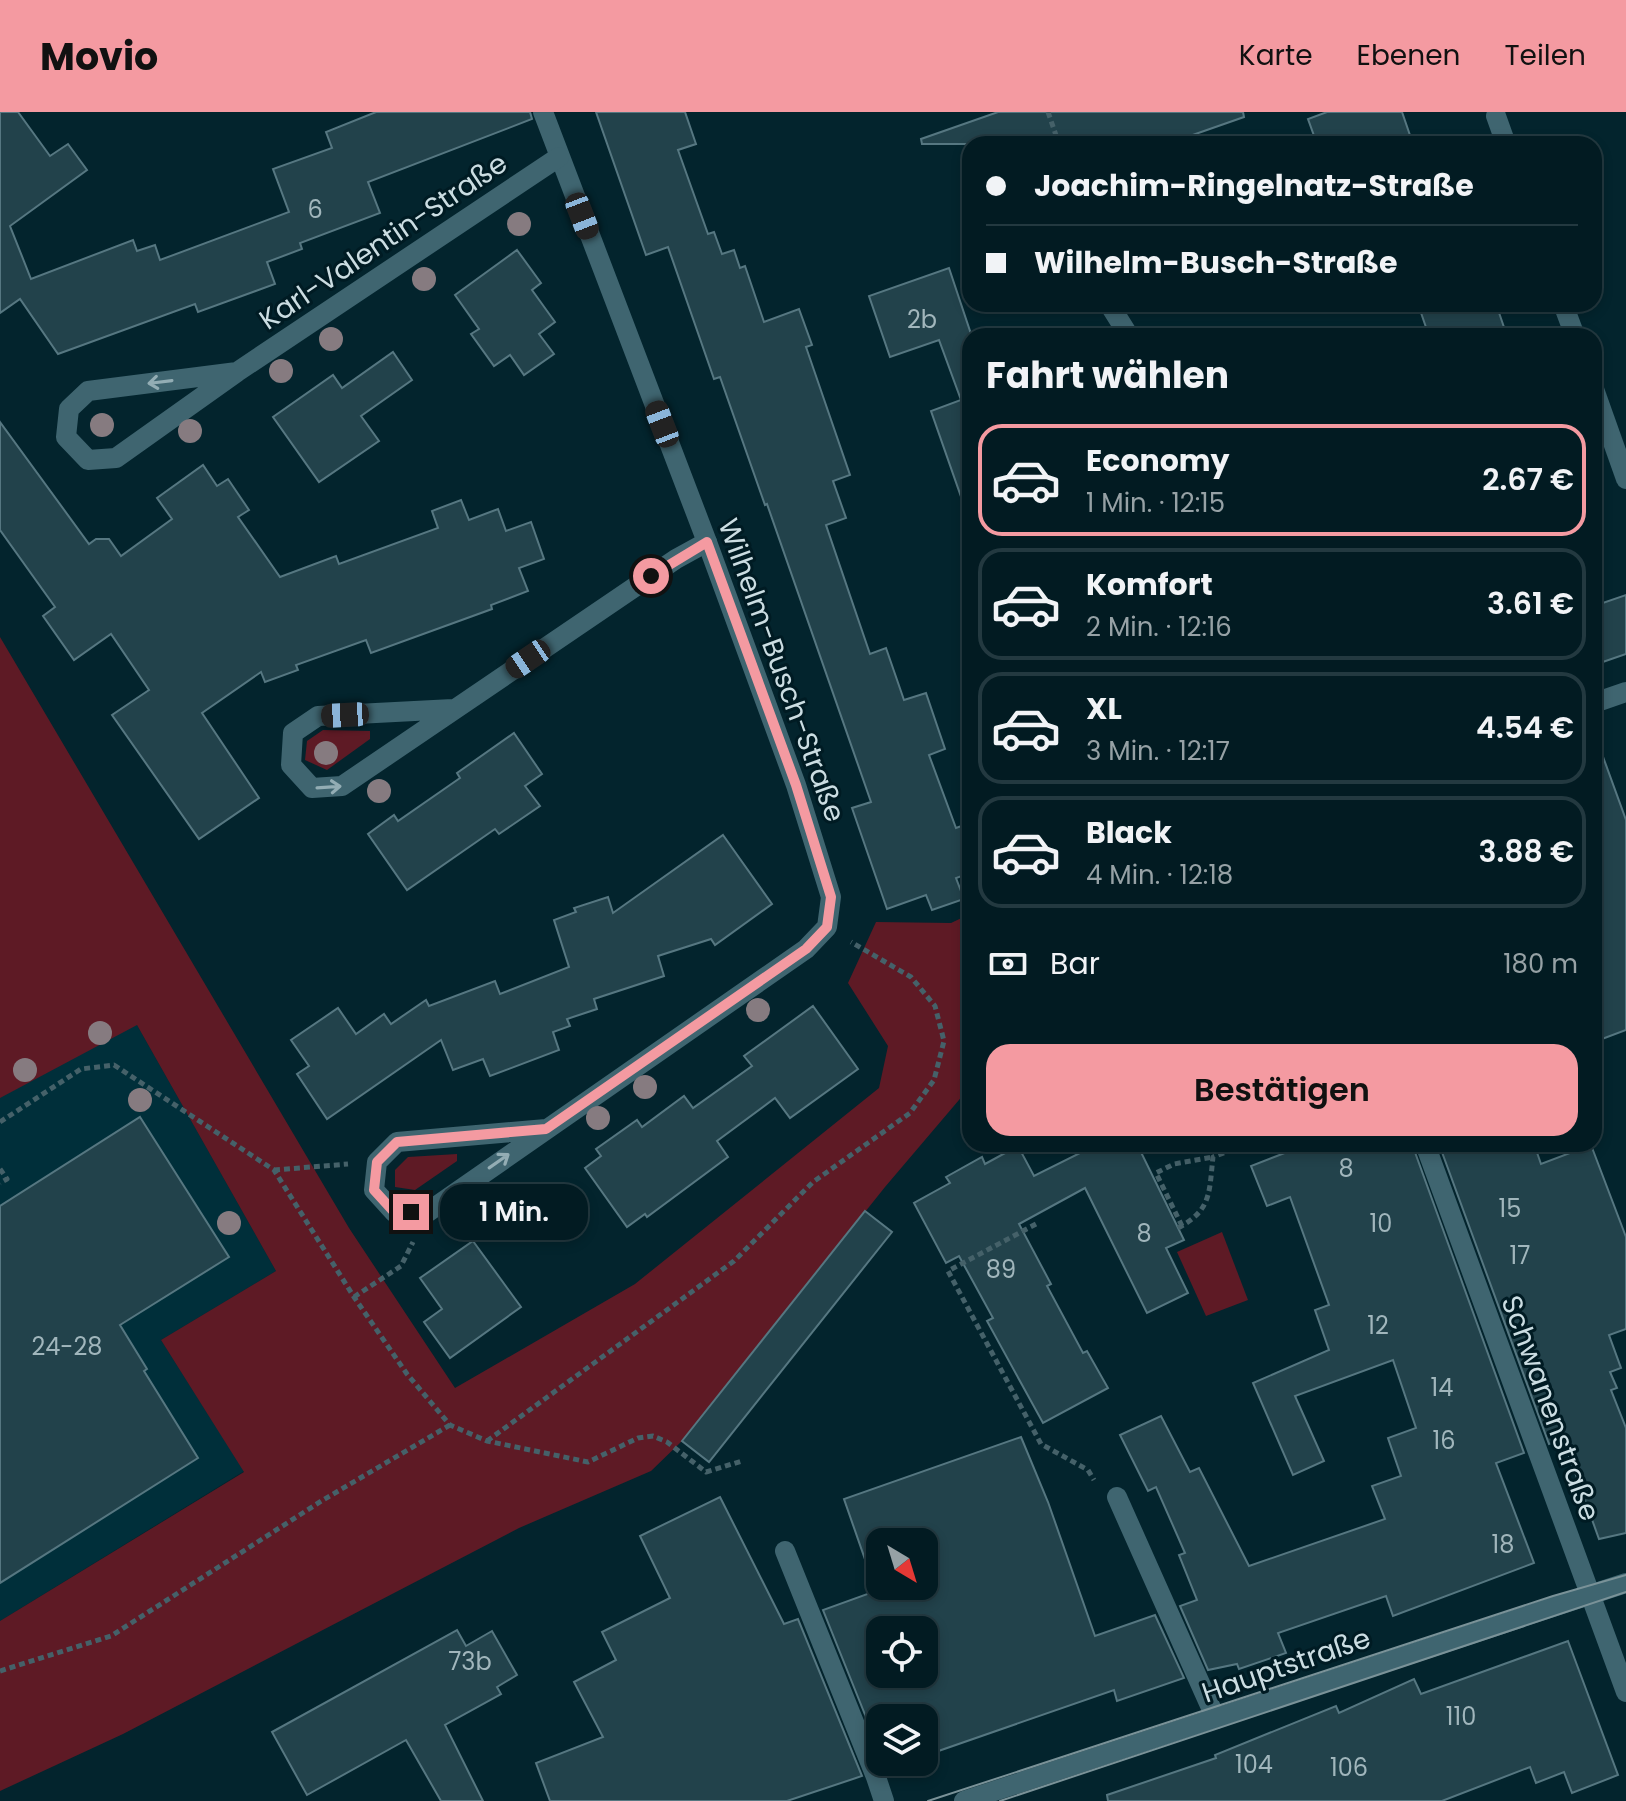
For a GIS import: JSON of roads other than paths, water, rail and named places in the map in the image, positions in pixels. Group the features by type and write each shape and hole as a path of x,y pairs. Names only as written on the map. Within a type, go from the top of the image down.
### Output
{"street":[{"name":"Wilhelm-Busch-Straße","path":"543,112 707,542 796,785 831,897 827,927 806,949 546,1129"},
{"path":"1496,116 1503,136"},
{"name":"Karl-Valentin-Straße","path":"237,372 88,391 69,409 66,437 88,460 116,458 237,372 559,157"},
{"path":"1602,415 1626,479"},
{"path":"453,709 318,716 293,733 291,765 312,788 342,786 676,559 707,542"},
{"path":"1602,700 1626,692"},
{"path":"546,1129 428,1212 394,1212 374,1190 377,1162 397,1142 546,1129"},
{"name":"Schwanenstraße","path":"1428,1152 1626,1692"},
{"path":"1117,1497 1216,1719"},
{"path":"785,1551 884,1801"},
{"name":"Hauptstraße","path":"964,1801 1626,1583"}],"tram line":[{"path":"928,1801 1553,1596 1626,1575"},
{"path":"1000,1801 1626,1592"}]}
